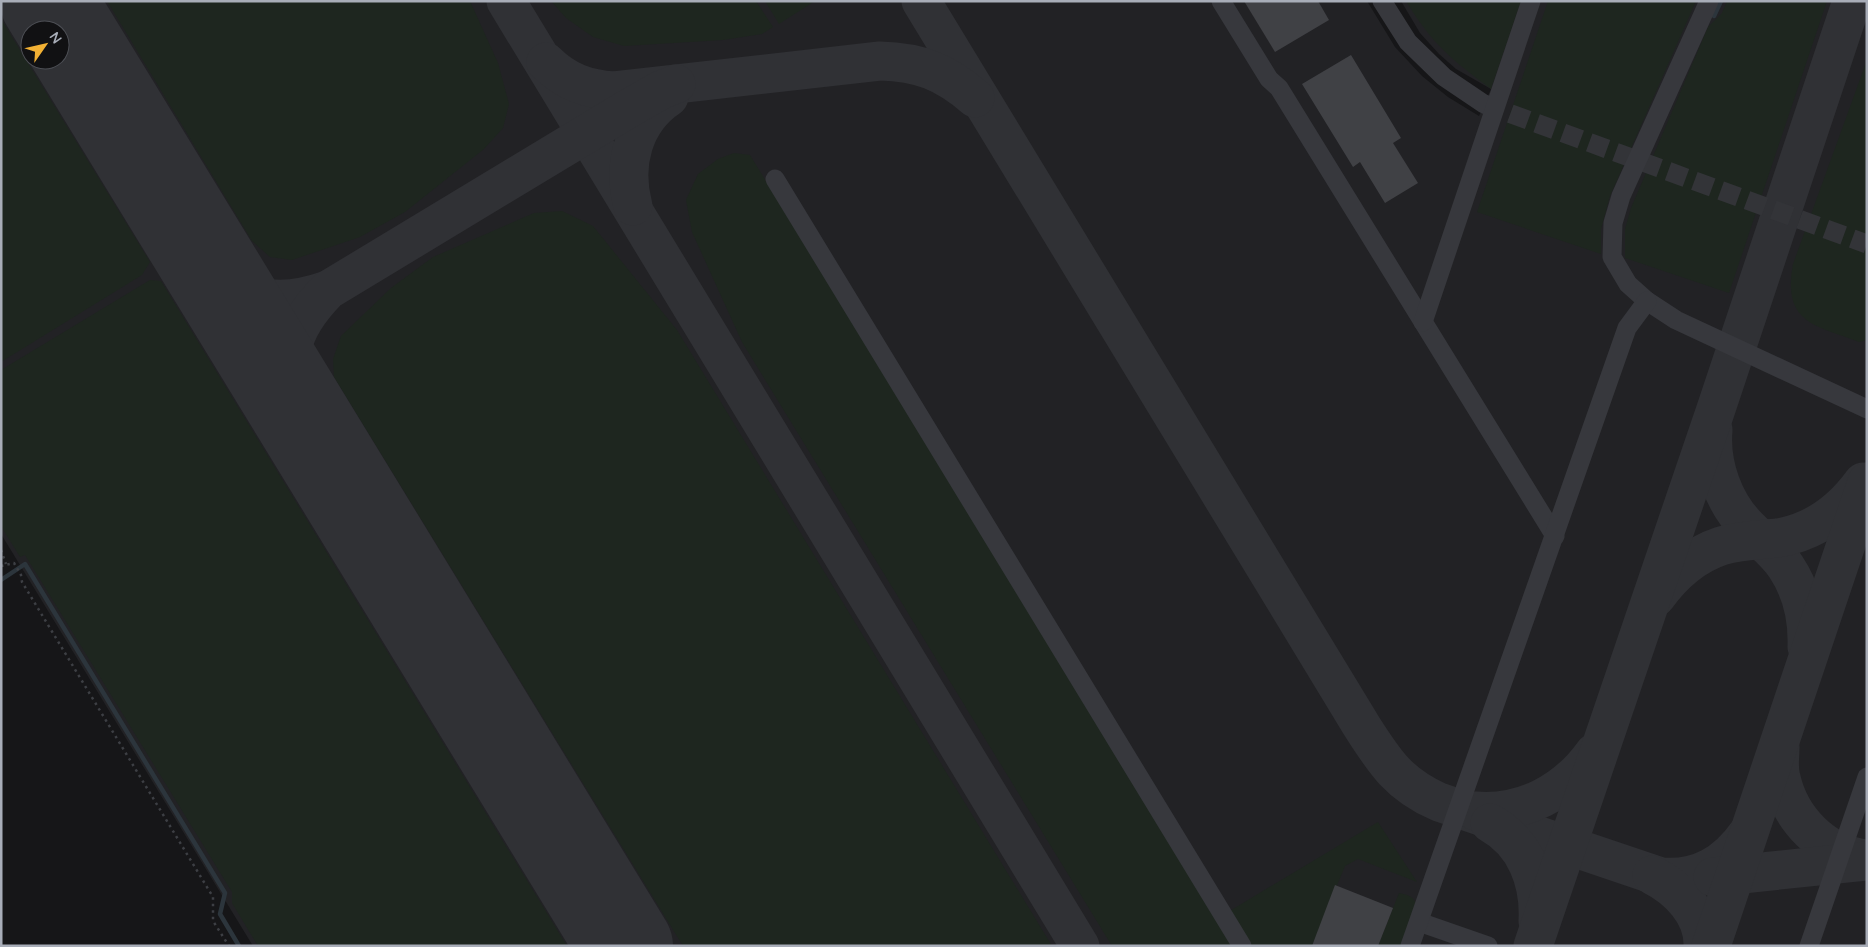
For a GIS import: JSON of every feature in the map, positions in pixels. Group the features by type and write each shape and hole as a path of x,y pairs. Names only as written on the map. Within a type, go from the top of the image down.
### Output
{"street":[{"path":"1221,1 1268,78 1279,88 1555,536"},
{"path":"1382,1 1408,42 1444,77 1484,104"},
{"path":"1423,322 1531,1"},
{"path":"1709,1 1621,196 1613,223 1612,257 1628,284 1647,301 1676,320 1867,409"},
{"path":"774,179 1242,946"},
{"path":"1410,946 1627,328 1647,301"},
{"path":"1809,946 1867,777"},
{"path":"1419,922 1488,946"}],"path":[{"path":"1,550 6,564"},
{"path":"1,566 14,563 21,575 22,582 213,897 214,921 229,946"}],"shaded area":[{"path":"1,1 1367,1 1395,47 1422,76 1448,97 1479,116 1491,89 1456,69 1439,54 1420,33 1401,1 1867,1 1867,946 253,946 1,534"},
{"path":"107,1 470,1 498,63 509,104 503,128 484,149 405,212 360,237 292,260 270,257 252,241"},
{"path":"551,1 756,1 773,27 762,34 723,40 624,46 593,37 566,18"},
{"path":"765,1 815,1 779,24"},
{"path":"1406,1 1521,1 1491,89 1465,69 1434,40 1424,29"},
{"path":"1548,1 1696,1 1610,196 1601,229 1601,254 1477,212"},
{"path":"1727,1 1827,1 1729,293 1625,258 1625,229 1631,208 1708,27 1722,13"},
{"path":"1,19 20,50 20,70 32,70 150,262 142,275 1,362"},
{"path":"1867,60 1867,340 1859,342 1828,331 1805,319 1797,310 1792,299 1791,284 1793,264"},
{"path":"734,153 750,155 1232,946 1112,946 742,342 692,232 686,200 698,174 718,159"},
{"path":"562,211 593,226 677,330 1052,946 683,946 334,377 333,359 341,336 391,288 433,257 534,213"},
{"path":"150,280 161,281 567,946 258,946 232,903 232,892 25,555 20,557 1,526 1,370"},
{"path":"1378,822 1417,882 1358,859 1345,866 1312,946 1249,946 1228,912"},
{"path":"1399,893 1408,895 1417,906 1402,946 1378,946"}],"building":[{"path":"1244,1 1318,1 1329,20 1275,52"},
{"path":"1351,55 1401,138 1393,143 1418,183 1385,203 1360,162 1353,167 1302,84"},
{"path":"1335,885 1393,908 1378,946 1312,946"}],"waterway":[{"path":"1714,16 1721,1"},
{"path":"1,580 25,564 225,893 220,914 239,946"}],"taxiway":[{"path":"506,1 1080,946"},
{"path":"921,1 1361,725 1393,770 1413,787 1439,802 1661,877 1688,876 1710,868 1740,844 1748,833"},
{"path":"1533,946 1716,409 1852,1"},
{"path":"546,62 561,75 577,83 614,91 880,61 894,62 920,66 931,70 953,81 975,98"},
{"path":"302,418 292,381 292,350 296,335 303,321 328,290 631,107 676,84"},
{"path":"633,206 629,175 633,145 647,118 669,97"},
{"path":"197,246 225,277 254,295 269,299 286,299 328,290"},
{"path":"1713,430 1714,457 1720,483 1740,518 1782,561 1792,576 1803,605 1807,647"},
{"path":"1656,597 1669,581 1693,560 1711,550 1728,544 1778,538 1804,531 1836,511 1863,482"},
{"path":"1711,946 1867,482"},
{"path":"1780,747 1779,766 1785,793 1800,820 1822,842 1835,850 1865,859"},
{"path":"1475,811 1510,809 1542,798 1557,790 1570,779 1594,753"},
{"path":"1490,823 1513,841 1528,865 1536,892 1538,921"},
{"path":"1713,877 1867,861"},
{"path":"1652,875 1662,880 1688,903 1699,923 1703,946"}],"runway":[{"path":"48,1 625,946"}],"tunnel":[{"path":"1484,104 1867,244"}]}
